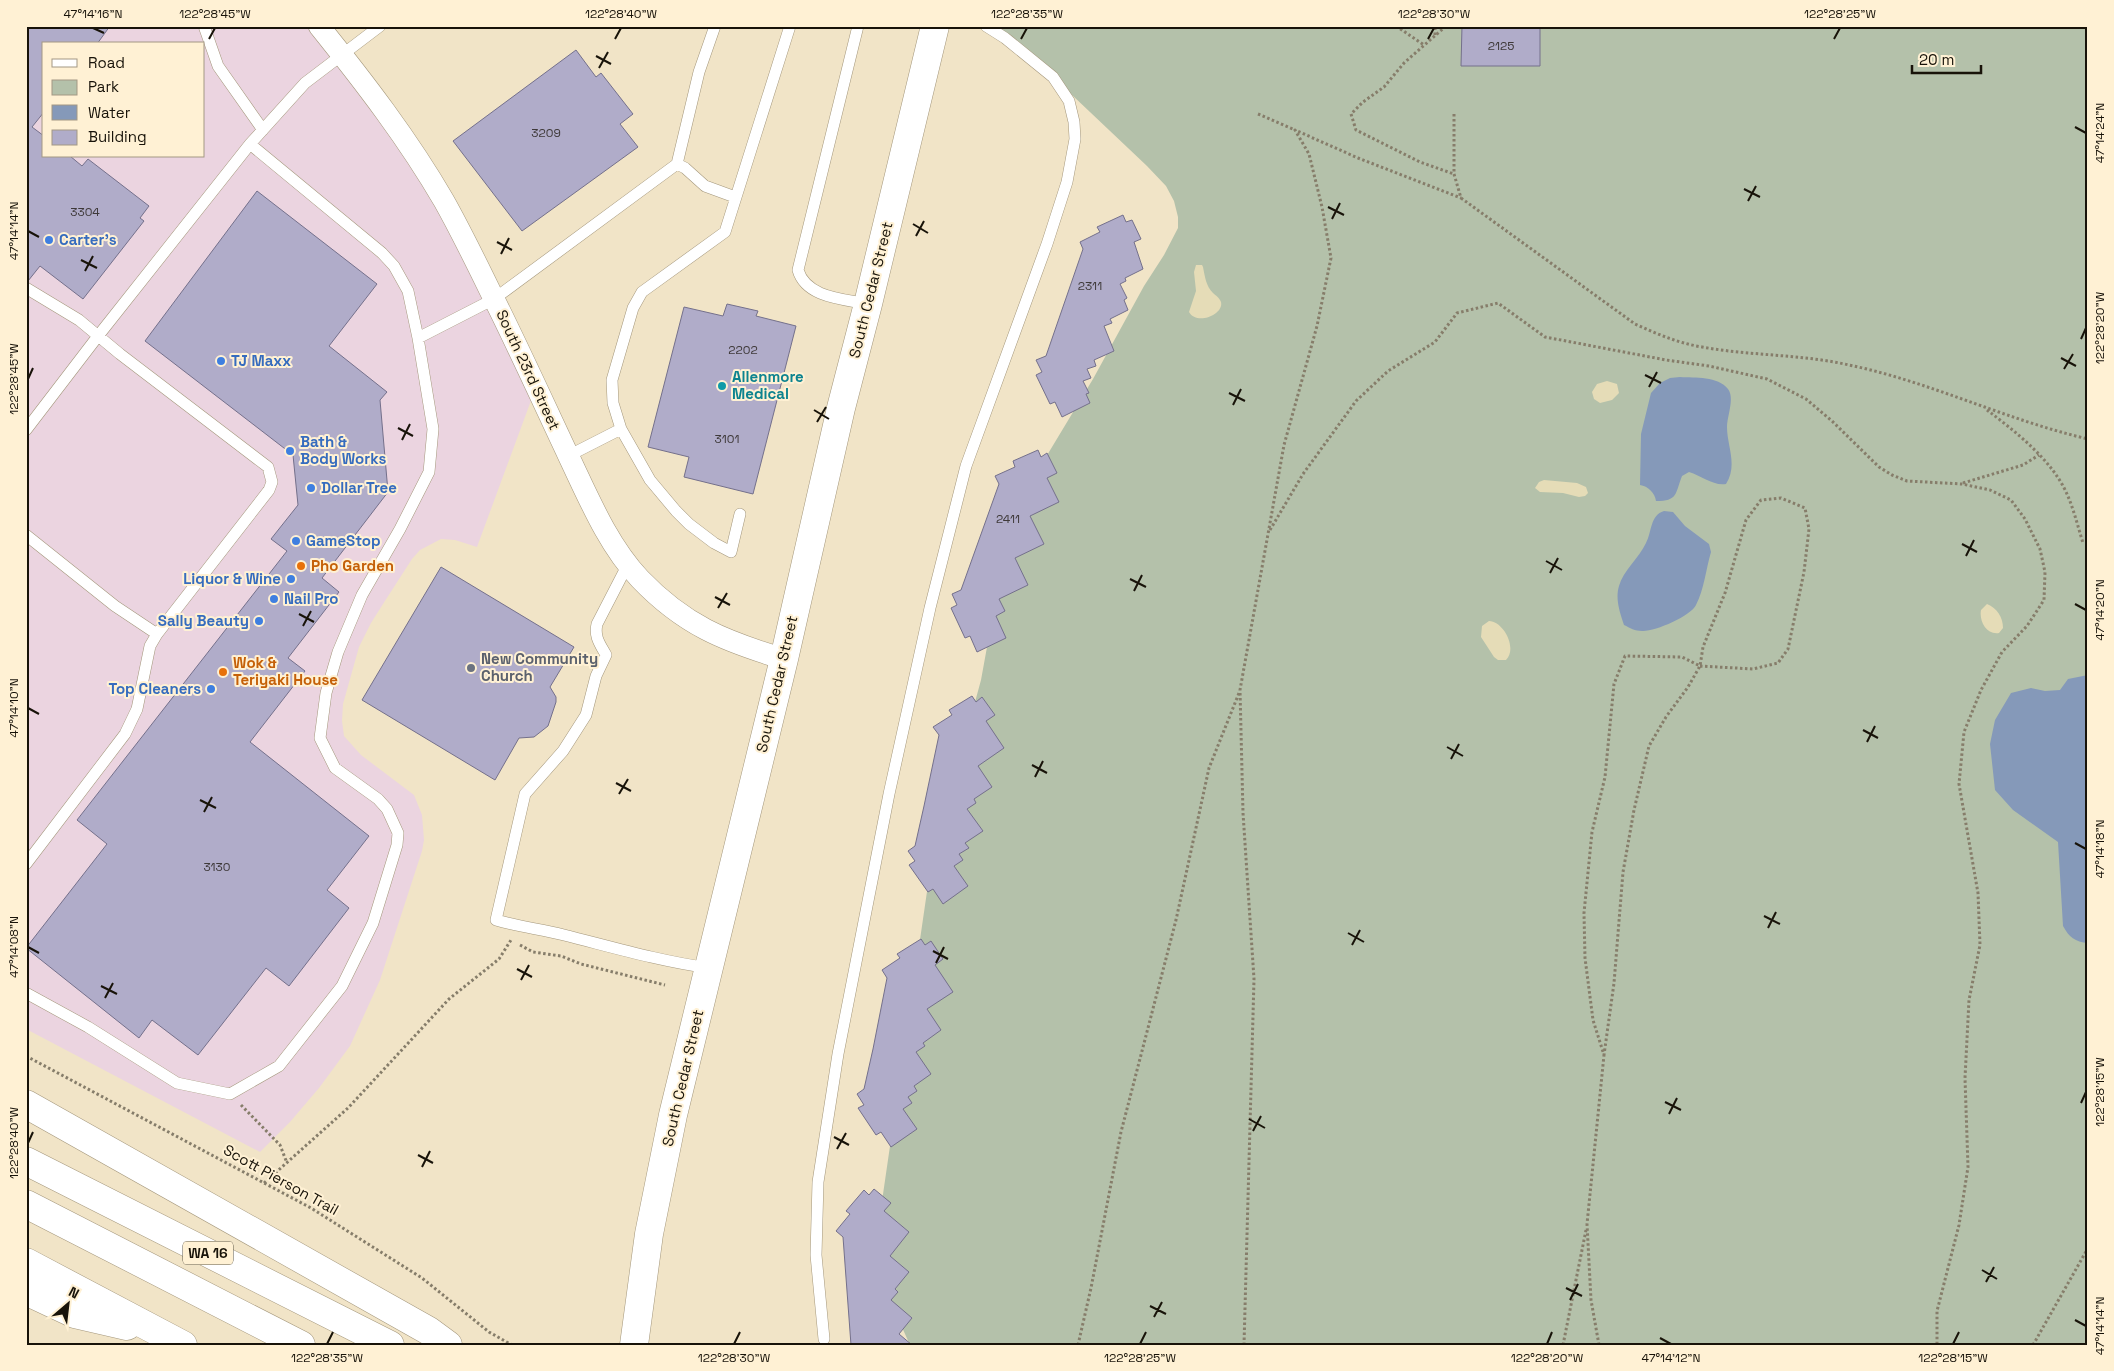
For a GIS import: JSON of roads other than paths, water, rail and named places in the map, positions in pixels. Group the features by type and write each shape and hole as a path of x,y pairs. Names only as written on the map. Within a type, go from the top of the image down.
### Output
{"main road":[{"name":"South Cedar Street","path":"634,1345 650,1234 673,1115 784,660 841,408 935,26"},
{"path":"26,1104 428,1331 448,1345"},
{"name":"WA 16","path":"26,1161 390,1345"},
{"path":"26,1204 301,1345"},
{"path":"26,1262 173,1339"},
{"path":"26,1291 75,1314 173,1339"}],"street":[{"name":"South 23rd Street","path":"318,26 343,56 404,138 444,202 494,298 594,510 628,564 640,579 672,608 707,632 735,644 784,660"}],"lane":[{"path":"204,26 218,66 263,130"},
{"path":"26,430 250,144 305,83 380,26"},
{"path":"418,338 494,298 677,164 699,72 715,26"},
{"path":"740,514 731,552 704,536 676,511 650,480 621,430 613,403 612,380 636,300 651,284 724,232 790,26"},
{"path":"858,26 798,270 801,279 814,290 828,296 868,304"},
{"path":"824,1339 816,1255 818,1182 838,1054 889,794 930,608 966,466 1047,244 1067,182 1075,139 1074,122 1069,101 1053,77 1005,38 986,26"},
{"path":"26,993 88,1027 177,1083 230,1094 279,1066 342,986 373,924 397,845 398,833 387,809 378,799 335,768 320,738 326,693 338,652 362,594 400,529 429,472 433,429 418,338 408,291 394,266 382,253 250,144"},
{"path":"677,164 685,168 705,186 735,197"},
{"path":"26,288 80,320 98,336 268,467 272,482 269,490 150,646 136,709 130,724 116,747 26,864"},
{"path":"568,456 621,430"},
{"path":"26,535 115,606 158,634"},
{"path":"628,564 597,624 598,640 606,655 596,676 586,715 562,751 525,794 496,920 561,934 669,962 709,968"}],"water":[{"path":"1670,378 1712,380 1724,385 1728,389 1731,397 1727,434 1732,463 1731,470 1726,484 1712,482 1689,472 1682,476 1672,498 1656,501 1651,490 1640,485 1641,434 1651,393 1660,383"},
{"path":"1664,511 1673,512 1685,526 1709,544 1711,552 1701,593 1693,609 1680,618 1655,629 1648,631 1637,630 1624,625 1618,601 1619,586 1624,575 1646,543 1656,516"},
{"path":"2088,675 2088,943 2073,938 2063,926 2058,842 2013,810 1995,790 1990,744 1995,720 2011,693 2031,688 2045,691 2060,690 2068,679"}],"place":[{"name":"Carter's","path":"49,240"},
{"name":"TJ Maxx","path":"221,361"},
{"name":"Allenmore Medical","path":"722,386"},
{"name":"Bath & Body Works","path":"290,451"},
{"name":"Dollar Tree","path":"311,488"},
{"name":"GameStop","path":"296,541"},
{"name":"Pho Garden","path":"301,566"},
{"name":"Liquor & Wine","path":"291,579"},
{"name":"Nail Pro","path":"274,599"},
{"name":"Sally Beauty","path":"259,621"},
{"name":"New Community Church","path":"471,668"},
{"name":"Wok & Teriyaki House","path":"223,672"},
{"name":"Top Cleaners","path":"211,689"}]}
